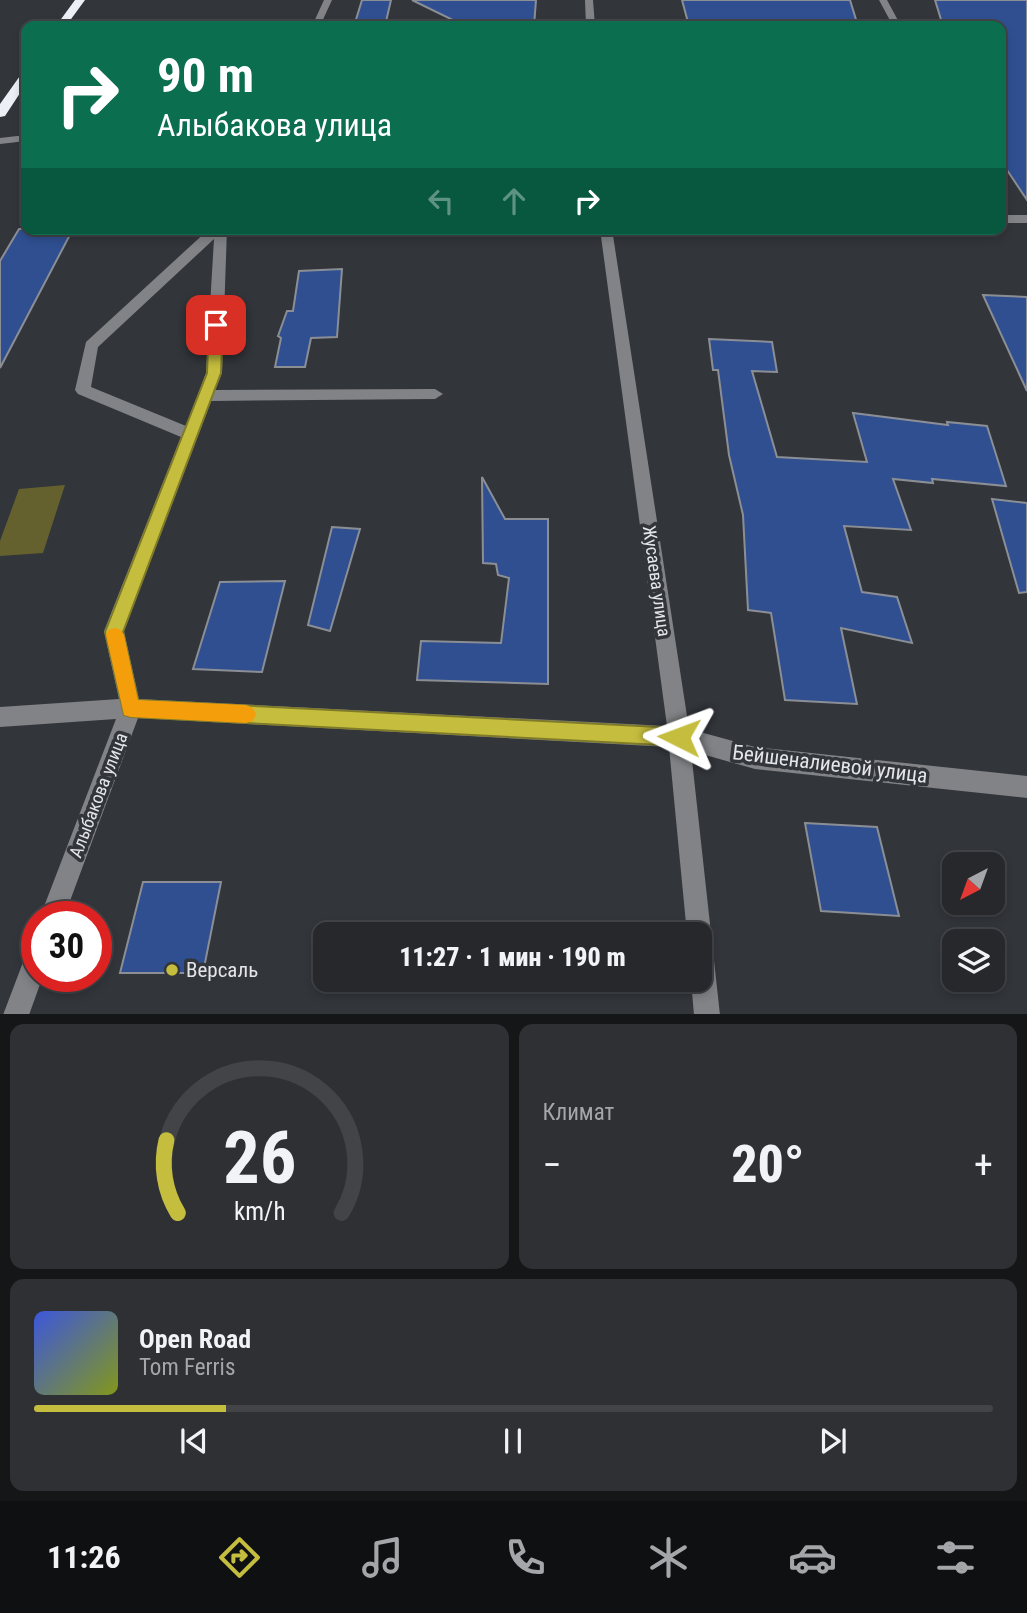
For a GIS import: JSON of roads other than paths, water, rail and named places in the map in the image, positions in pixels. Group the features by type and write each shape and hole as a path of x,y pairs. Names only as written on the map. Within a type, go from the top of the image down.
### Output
{"highway":[{"path":"65,21 80,0"},
{"path":"0,113 21,83"}],"street":[{"path":"318,21 328,0"},
{"path":"589,0 591,21"},
{"path":"883,0 894,21"},
{"path":"0,141 21,139"},
{"path":"1006,219 1027,219"},
{"path":"190,434 83,390 91,345 212,235"},
{"path":"131,708 114,632 214,373 219,235"},
{"name":"Жусаева улица","path":"607,235 679,737 698,922"},
{"path":"205,396 435,394"},
{"name":"Бейшеналиевой улица","path":"0,717 131,708 679,737 754,758 1027,788"},
{"name":"Алыбакова улица","path":"58,901 131,708"},
{"path":"16,1014 24,992"},
{"path":"705,992 707,1014"}],"place":[{"name":"Версаль","path":"172,970"}]}
